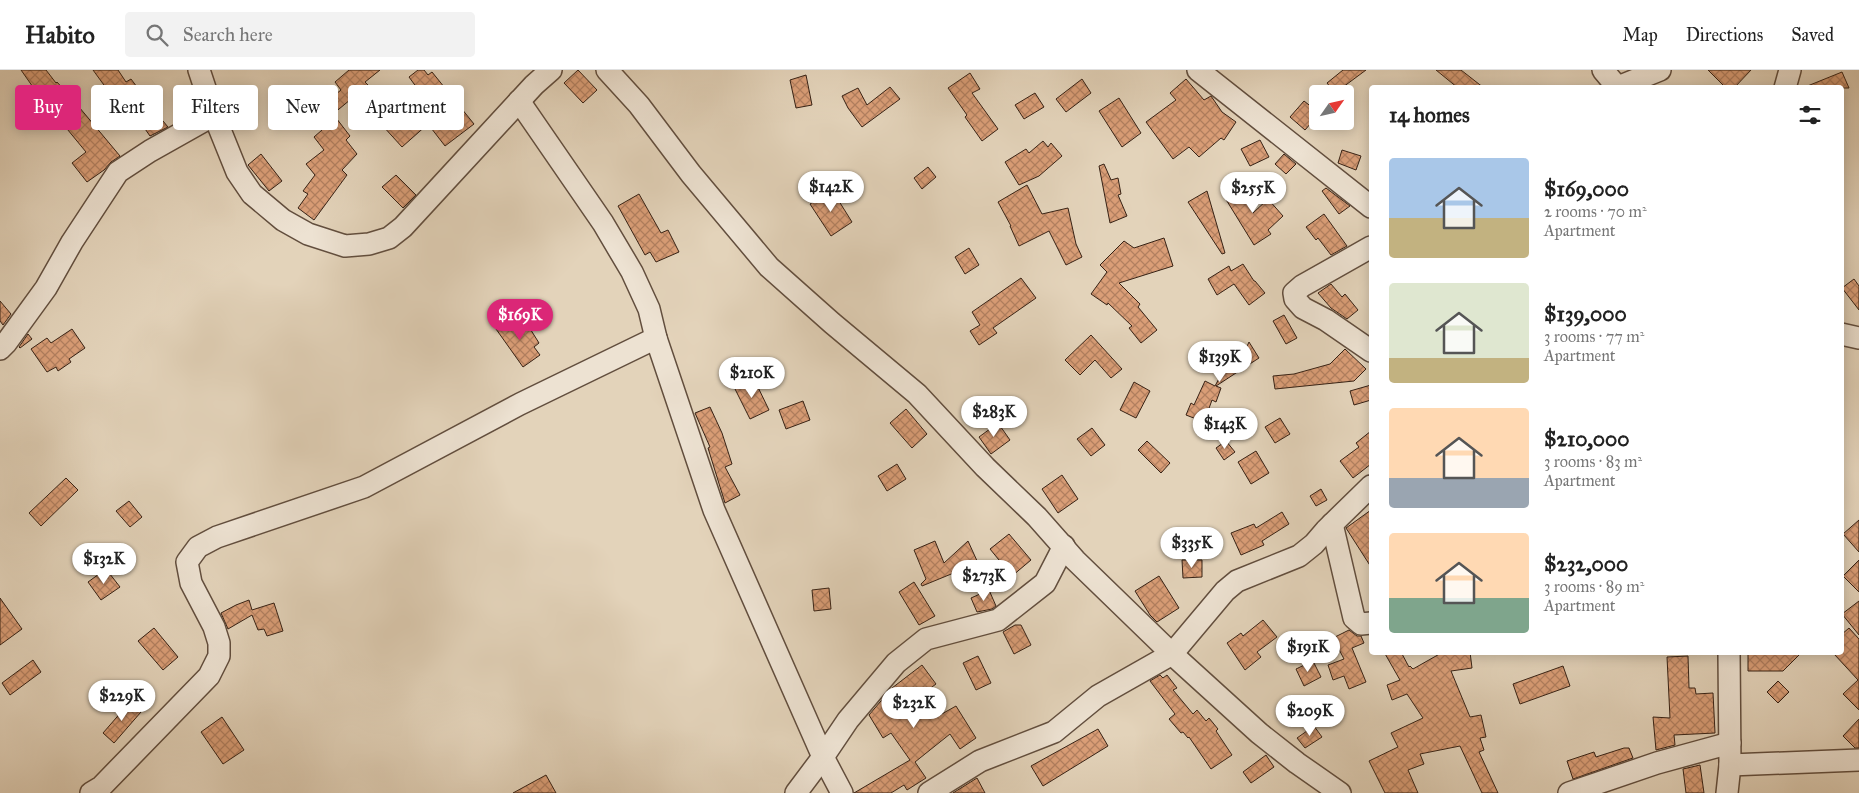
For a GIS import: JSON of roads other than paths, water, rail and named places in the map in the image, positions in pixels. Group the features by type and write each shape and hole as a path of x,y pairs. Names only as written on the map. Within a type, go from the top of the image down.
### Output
{"street":[{"path":"199,70 204,85"},
{"path":"220,130 237,172 252,194 283,220 308,234 345,246 369,244 389,238 402,227 519,101 551,70"},
{"path":"607,70 639,106 691,174 770,267 832,323 918,394 985,467 1064,546 1075,560 1172,654 1259,732 1297,763 1340,793"},
{"path":"1603,70 1623,82 1660,70"},
{"path":"1786,85 1790,70"},
{"path":"1210,74 1369,205"},
{"path":"519,101 632,272 649,309 656,338 714,510 823,757 842,793"},
{"path":"0,349 46,288 72,242 118,172 187,130"},
{"path":"1369,248 1302,286 1294,293 1295,299 1303,308 1369,350"},
{"path":"1844,335 1859,338"},
{"path":"91,793 101,787 209,676 219,656 219,643 214,627 191,584 188,562 198,547 217,537 364,487 520,404 656,338"},
{"path":"929,793 980,761 1054,732 1098,696 1172,654 1224,591 1246,577 1299,556 1314,544 1369,488"},
{"path":"1332,524 1354,618 1361,624 1369,623"},
{"path":"796,793 848,720 896,663 926,639 998,620 1045,583 1064,546"},
{"path":"1727,793 1730,765 1730,655"},
{"path":"1569,793 1657,762 1730,743"},
{"path":"1730,765 1859,760"}]}
